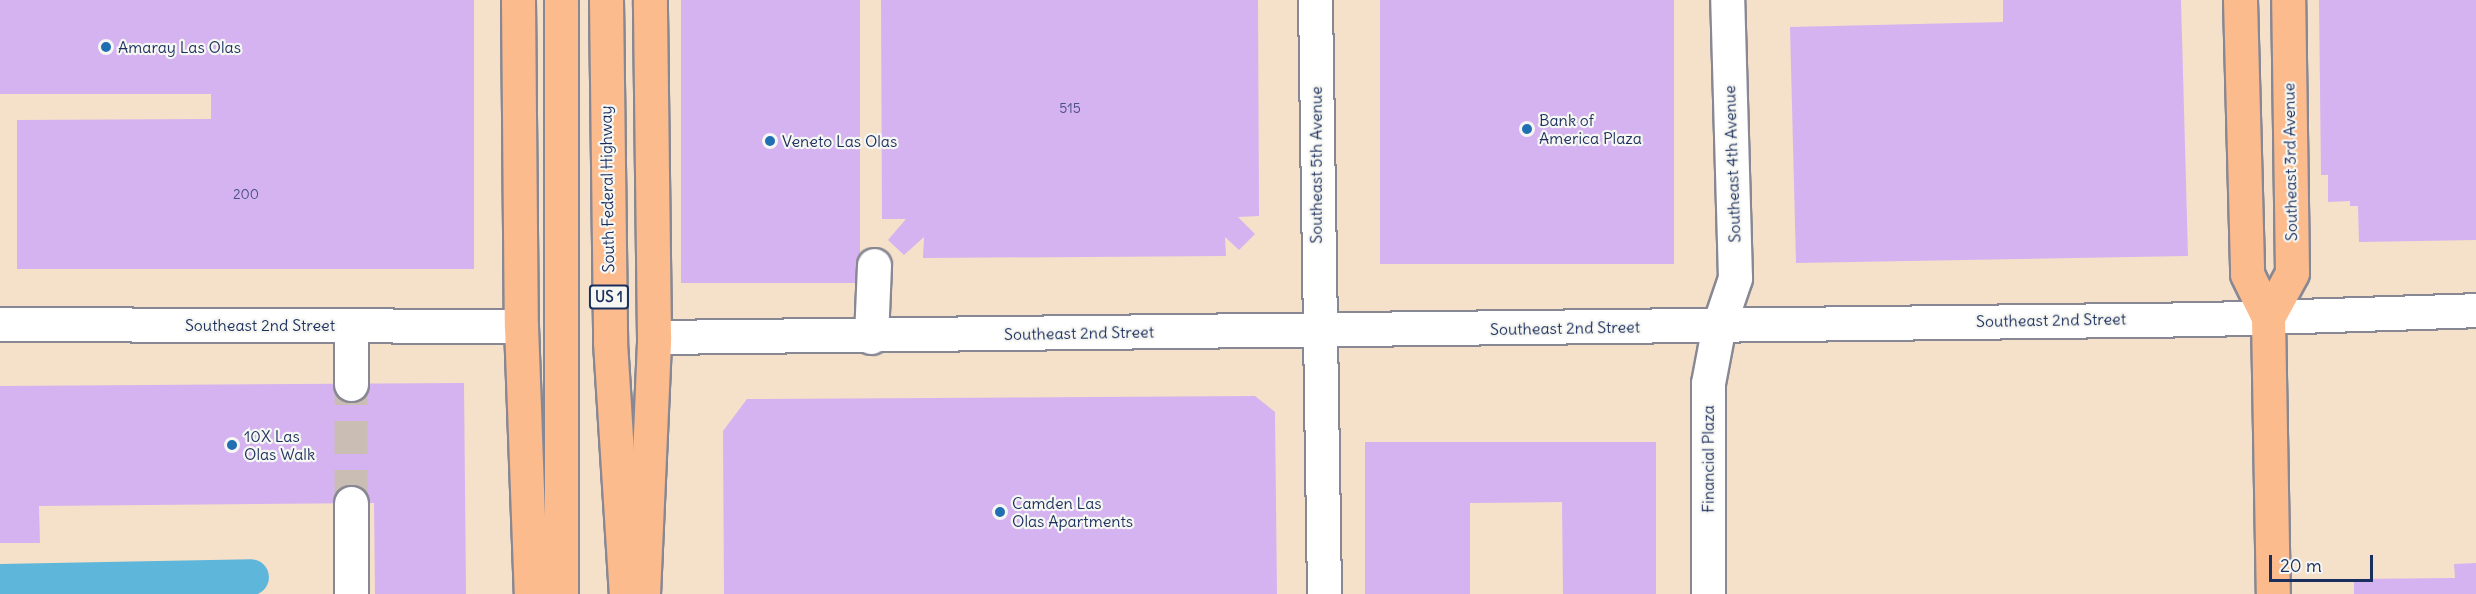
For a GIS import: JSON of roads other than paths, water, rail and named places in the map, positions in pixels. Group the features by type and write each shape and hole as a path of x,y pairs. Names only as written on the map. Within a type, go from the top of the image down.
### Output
{"main road":[{"path":"518,0 521,326 531,594"},
{"name":"US 1","path":"561,0 561,594"},
{"name":"South Federal Highway","path":"606,0 610,342 626,594"},
{"path":"643,594 654,337 650,0"},
{"name":"Southeast 3rd Avenue","path":"2240,0 2247,274 2268,317 2273,594"},
{"name":"Southeast 3rd Avenue","path":"2268,317 2292,273 2288,0"}],"street":[{"name":"Southeast 5th Avenue","path":"1315,0 1317,330 1324,594"},
{"name":"Southeast 4th Avenue","path":"1719,326 1735,278 1727,0"},
{"path":"871,337 874,265"},
{"name":"Southeast 2nd Street","path":"654,337 871,337 1719,326 2268,317 2476,310"},
{"name":"Southeast 2nd Street","path":"0,324 521,326"},
{"path":"351,325 351,384"},
{"name":"Financial Plaza","path":"1708,594 1708,383 1719,326"},
{"path":"351,503 351,594"}],"waterway":[{"path":"0,582 251,577"}],"tunnel":[{"path":"351,384 351,503"}],"place":[{"name":"Amaray Las Olas","path":"106,47"},
{"name":"Bank of America Plaza","path":"1527,129"},
{"name":"Veneto Las Olas","path":"770,141"},
{"name":"10X Las Olas Walk","path":"232,445"},
{"name":"Camden Las Olas Apartments","path":"1000,512"}]}
